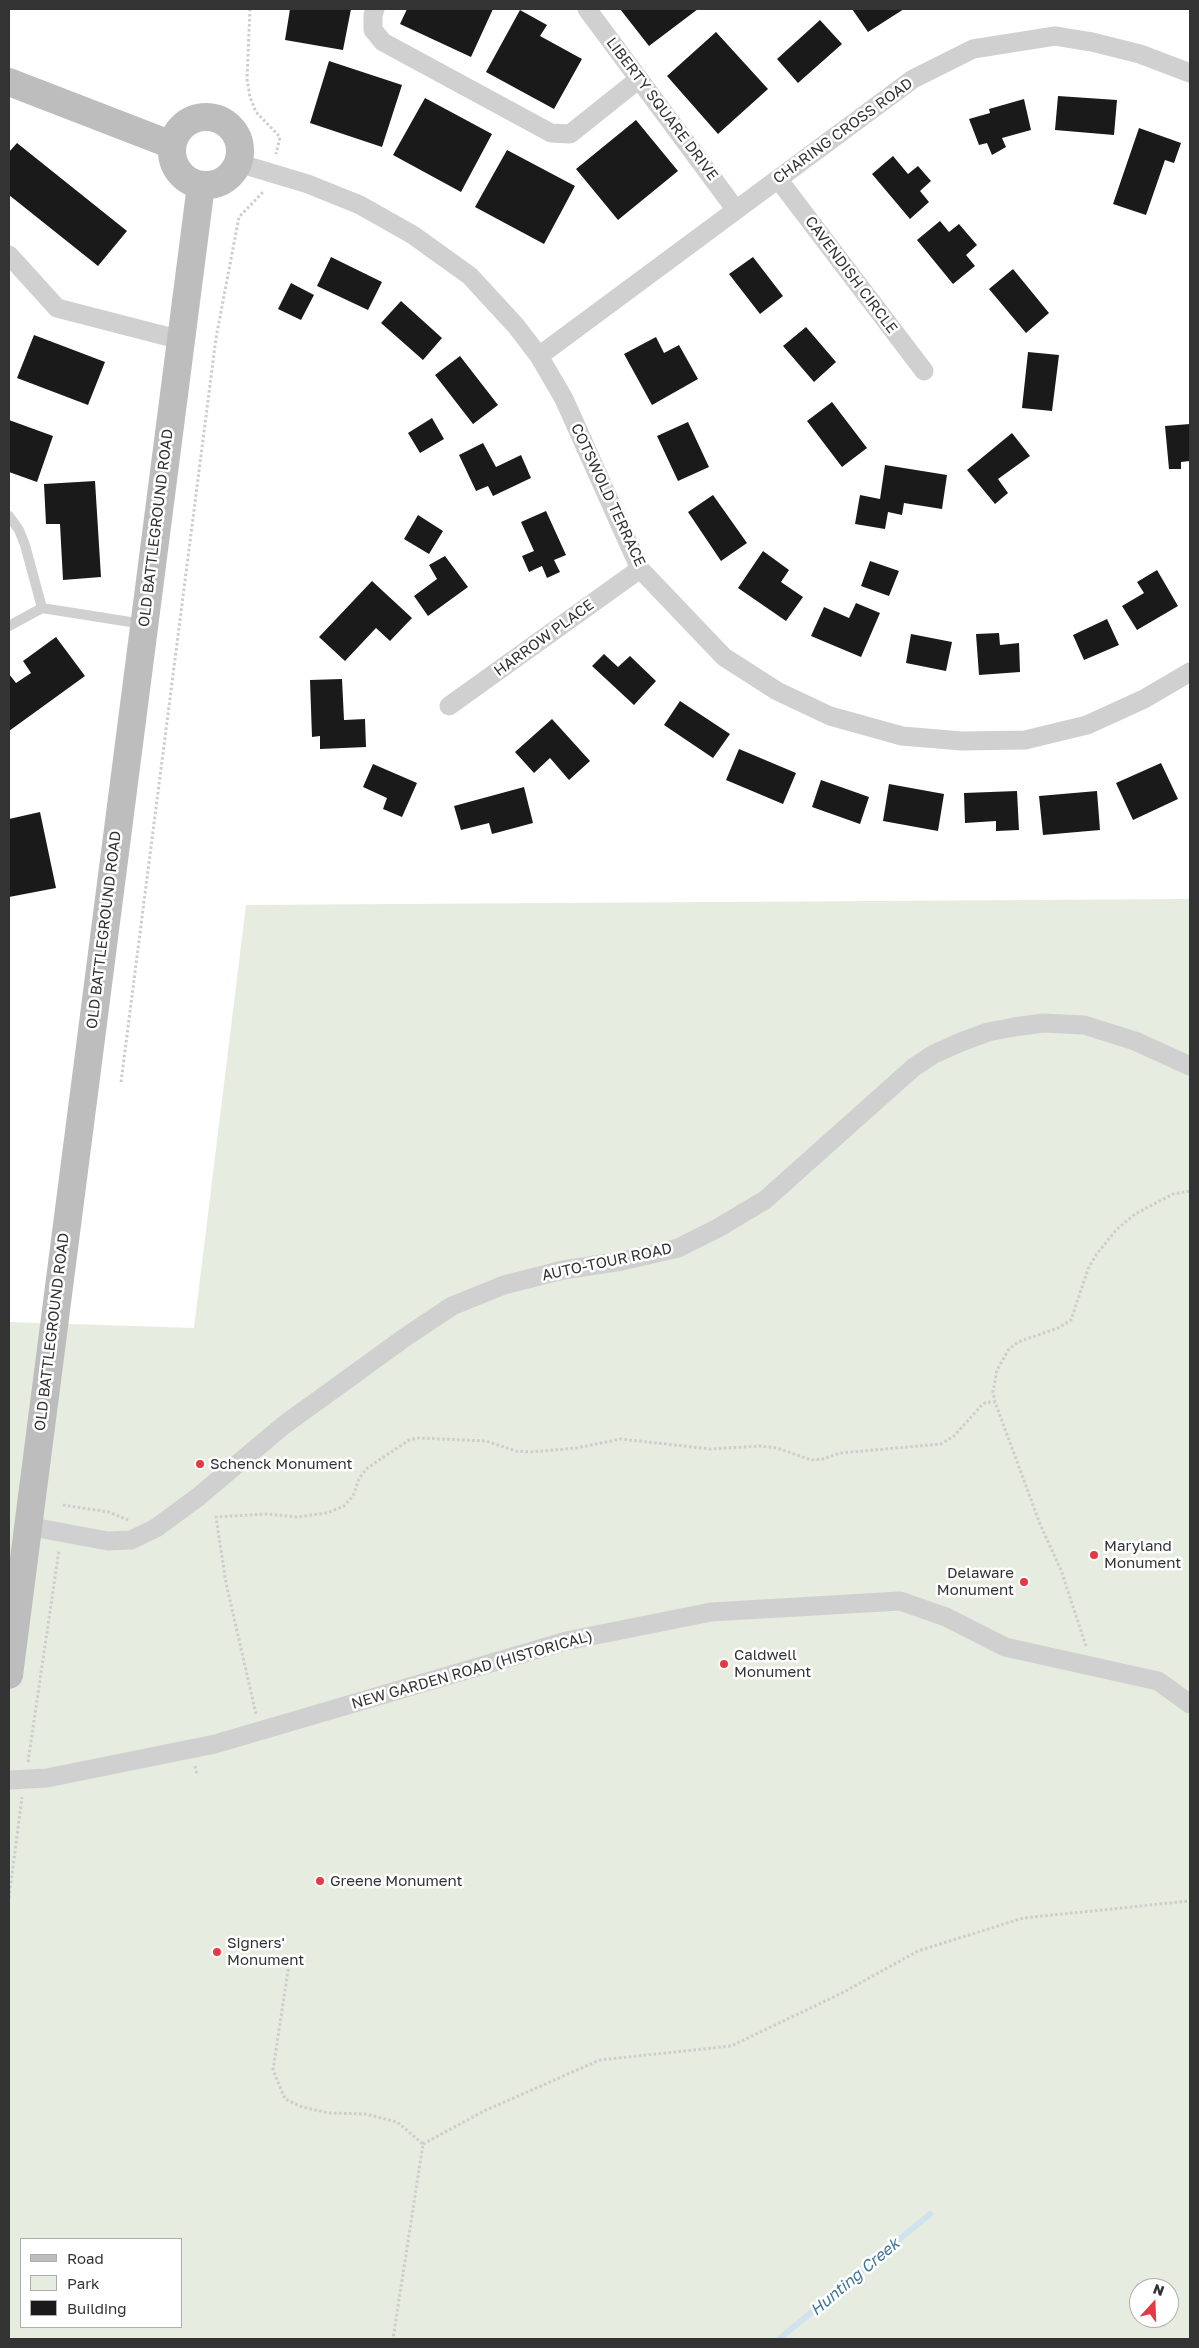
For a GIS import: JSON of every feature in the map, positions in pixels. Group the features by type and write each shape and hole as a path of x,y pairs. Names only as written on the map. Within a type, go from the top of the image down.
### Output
{"street":[{"path":"375,9 372,15 373,30 383,42 551,133 570,134 639,79"},
{"name":"LIBERTY SQUARE DRIVE","path":"587,9 736,210"},
{"name":"CHARING CROSS ROAD","path":"538,356 913,79 972,49 1055,36 1092,42 1140,54 1190,72"},
{"path":"9,82 172,145"},
{"path":"204,117 225,123 233,131 240,152 238,163 232,173 224,180 213,185 202,185 182,176 175,166 172,156 172,145 176,134 183,126 193,120 204,117"},
{"name":"COTSWOLD TERRACE","path":"238,163 308,184 360,205 429,246 470,276 516,326 538,356 564,399 640,569 724,657 777,691 830,716 902,736 962,741 1025,740 1087,725 1144,699 1190,672"},
{"name":"CAVENDISH CIRCLE","path":"778,179 924,371"},
{"name":"OLD BATTLEGROUND ROAD","path":"9,1675 18,1524 144,624 202,185"},
{"path":"9,255 57,308 181,340"},
{"name":"HARROW PLACE","path":"449,706 640,569"},
{"name":"AUTO-TOUR ROAD","path":"18,1524 108,1541 130,1540 150,1531 198,1497 284,1425 407,1336 452,1306 504,1285 563,1270 622,1261 678,1248 718,1228 765,1200 914,1067 943,1050 988,1032 1043,1023 1084,1025 1135,1041 1190,1066"},
{"name":"NEW GARDEN ROAD (HISTORICAL)","path":"9,1780 47,1778 216,1744 566,1641 711,1612 900,1601 946,1617 1005,1647 1158,1681 1190,1704"}],"lane":[{"path":"9,516 19,530 25,545 42,608"},
{"path":"9,626 42,608 144,624"}],"path":[{"path":"121,1082 216,338 239,217 267,188 280,137 256,112 250,97 247,79 250,9"},
{"path":"1088,1666 1088,1652 1062,1570 1040,1524 995,1402 994,1380 1002,1358 1008,1349 1018,1342 1058,1328 1071,1320 1088,1270 1096,1255 1116,1230 1135,1214 1173,1194 1190,1191"},
{"path":"261,1730 228,1593 216,1517 267,1514 308,1516 344,1506 353,1496 359,1478 366,1469 409,1440 419,1438 486,1441 516,1451 530,1452 578,1448 621,1440 710,1449 760,1446 785,1450 811,1460 823,1459 840,1453 941,1444 954,1436 980,1406 986,1402 995,1402"},
{"path":"63,1505 109,1512 150,1531"},
{"path":"28,1766 59,1547"},
{"path":"9,1898 22,1798"},
{"path":"423,2144 486,2110 600,2060 731,2046 842,1993 918,1951 1023,1918 1190,1901"},
{"path":"289,1964 273,2070 286,2099 302,2107 329,2113 364,2114 397,2122 423,2144"},
{"path":"393,2339 423,2144"}],"green space":[{"path":"1190,899 1190,2339 9,2339 9,1322 194,1328 246,905"}],"building":[{"path":"290,9 351,9 343,50 285,40"},
{"path":"407,9 493,9 471,57 400,24"},
{"path":"620,9 698,9 649,46"},
{"path":"852,9 904,9 868,32"},
{"path":"520,10 547,25 540,36 582,59 554,109 486,72"},
{"path":"820,20 842,44 798,83 777,59"},
{"path":"716,32 768,89 718,134 667,76"},
{"path":"329,61 402,85 382,147 310,123"},
{"path":"1058,96 1117,100 1114,135 1055,130"},
{"path":"425,98 492,134 461,192 393,155"},
{"path":"1024,99 1031,130 1002,138 1006,147 992,155 987,143 979,145 969,119 990,113 989,109"},
{"path":"636,120 678,171 618,220 576,169"},
{"path":"1139,128 1181,143 1174,163 1165,160 1146,215 1113,204"},
{"path":"17,143 127,231 98,266 9,195 9,152"},
{"path":"507,150 575,186 544,244 475,207"},
{"path":"893,156 908,174 918,166 931,181 920,191 929,202 910,219 872,174"},
{"path":"940,221 949,232 959,224 977,245 966,255 975,266 953,284 917,240"},
{"path":"331,257 382,282 368,310 317,286"},
{"path":"753,257 783,296 760,314 729,274"},
{"path":"1013,269 1049,313 1026,333 989,289"},
{"path":"291,283 314,295 301,320 278,309"},
{"path":"401,301 442,338 423,360 381,323"},
{"path":"806,327 836,362 814,382 783,346"},
{"path":"34,335 105,362 88,405 17,378"},
{"path":"656,337 664,353 679,345 698,379 652,405 624,354"},
{"path":"1028,352 1059,355 1052,411 1022,408"},
{"path":"460,356 498,405 473,424 435,375"},
{"path":"832,402 867,448 842,467 807,421"},
{"path":"432,418 444,439 420,453 408,433"},
{"path":"9,420 53,436 37,482 9,472"},
{"path":"688,422 709,467 678,481 657,436"},
{"path":"1190,424 1190,461 1181,462 1181,469 1169,469 1165,426"},
{"path":"1012,433 1030,456 998,479 1008,493 995,504 967,470"},
{"path":"483,443 496,467 521,455 531,478 493,496 488,486 476,491 459,455"},
{"path":"885,465 947,475 942,509 904,503 902,515 888,512 885,529 855,524 860,495 880,499"},
{"path":"95,481 101,577 63,580 60,524 46,524 44,484"},
{"path":"713,495 747,543 721,561 688,512"},
{"path":"546,511 566,555 554,560 560,572 547,578 542,566 529,572 522,556 534,551 521,522"},
{"path":"418,515 443,531 429,554 404,539"},
{"path":"763,551 789,570 781,582 803,597 786,621 738,588"},
{"path":"445,556 468,587 428,616 414,596 437,579 429,565"},
{"path":"870,561 899,571 889,596 861,586"},
{"path":"1157,570 1178,606 1137,630 1122,606 1144,593 1137,582"},
{"path":"372,581 412,618 390,641 376,628 345,661 319,637"},
{"path":"856,603 880,613 861,657 811,636 824,607 849,618"},
{"path":"1107,619 1119,645 1084,660 1073,635"},
{"path":"999,633 1000,645 1019,643 1020,672 979,675 976,634"},
{"path":"911,634 952,642 946,671 906,663"},
{"path":"56,637 85,676 9,731 9,674 16,683 31,673 23,661"},
{"path":"604,654 618,667 630,656 656,681 634,705 592,666"},
{"path":"342,679 344,720 365,719 366,747 320,749 320,736 312,737 310,680"},
{"path":"680,701 730,734 713,758 664,725"},
{"path":"552,719 590,761 569,780 550,758 534,773 515,752"},
{"path":"739,749 796,773 783,804 726,780"},
{"path":"1161,763 1178,799 1133,820 1116,783"},
{"path":"373,764 417,783 402,817 383,809 387,798 363,787"},
{"path":"821,780 869,797 860,824 812,807"},
{"path":"889,784 944,794 938,831 883,821"},
{"path":"524,787 533,823 492,834 489,823 461,830 454,806"},
{"path":"1017,791 1019,830 996,831 996,821 965,823 964,793"},
{"path":"1097,791 1100,830 1043,835 1039,796"},
{"path":"40,812 56,888 9,897 9,819"}],"waterway":[{"name":"Hunting Creek","path":"779,2339 930,2214"}],"place":[{"name":"Schenck Monument","path":"200,1464"},
{"name":"Maryland Monument","path":"1094,1555"},
{"name":"Delaware Monument","path":"1024,1582"},
{"name":"Caldwell Monument","path":"724,1664"},
{"name":"Greene Monument","path":"320,1881"},
{"name":"Signers' Monument","path":"217,1952"}]}
